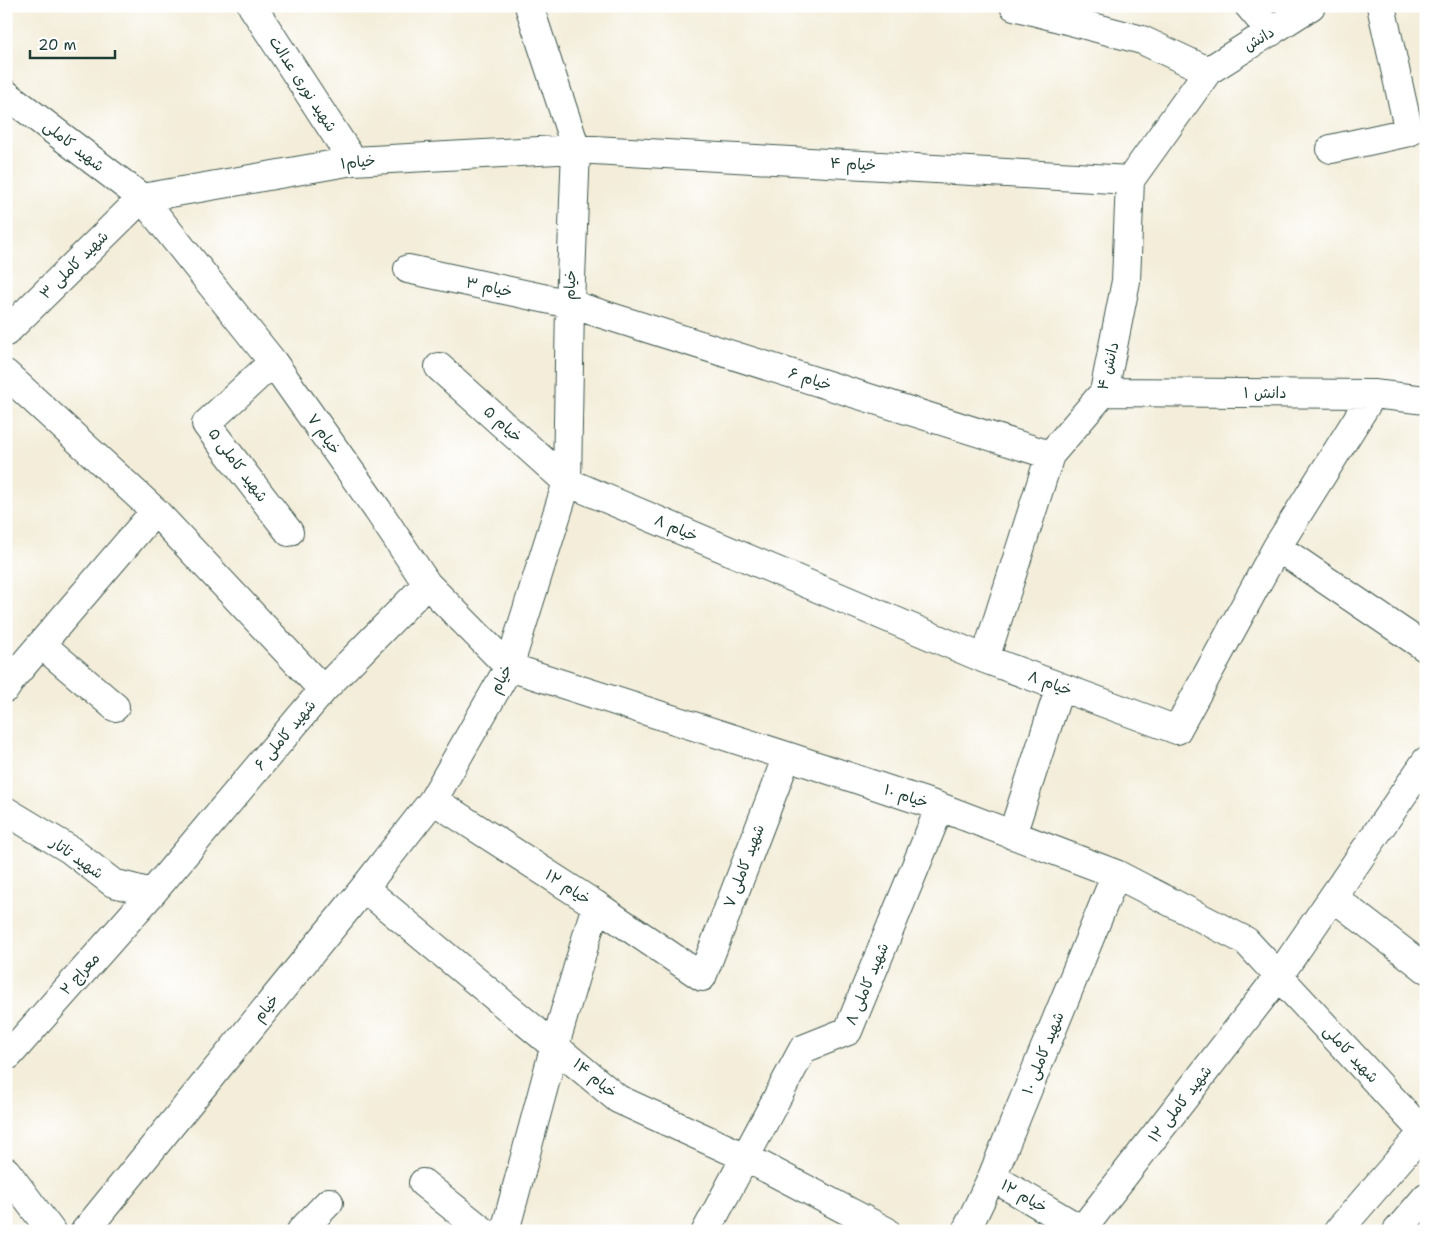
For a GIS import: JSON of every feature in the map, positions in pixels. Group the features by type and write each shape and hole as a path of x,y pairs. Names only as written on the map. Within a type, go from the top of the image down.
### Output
{"street":[{"name":"شهید نوری عدالت","path":"252,6 353,161"},
{"name":"خیام","path":"86,1231 433,800 509,666 567,482 570,304 576,149 529,6"},
{"path":"1014,6 1142,40"},
{"path":"1087,6 1142,40 1208,71 1130,180"},
{"path":"1249,6 1271,32"},
{"name":"دانش","path":"1208,71 1310,6"},
{"path":"1331,149 1409,132 1381,6"},
{"name":"شهید کاملی","path":"6,94 142,198"},
{"name":"خیام۱","path":"142,198 353,161 576,149"},
{"name":"خیام ۴","path":"576,149 1130,180"},
{"name":"دانش ۴","path":"985,659 1050,455 1104,392 1126,282 1130,180"},
{"name":"شهید کاملی ۳","path":"6,332 142,198"},
{"name":"خیام ۷","path":"142,198 273,362 377,509 427,584 509,666"},
{"name":"خیام ۳","path":"408,269 570,304"},
{"name":"خیام ۶","path":"570,304 1050,455"},
{"name":"شهید کاملی ۵","path":"273,362 206,424 289,532"},
{"name":"خیام ۵","path":"439,367 567,482"},
{"path":"6,374 155,511 323,690"},
{"name":"دانش ۱","path":"1104,392 1373,394 1426,400"},
{"name":"خیام ۸","path":"567,482 985,659 1178,730 1277,547 1373,394"},
{"path":"8,679 41,644 155,511"},
{"path":"1277,547 1426,648"},
{"name":"شهید کاملی ۶","path":"152,893 323,690 427,584"},
{"path":"41,644 115,707"},
{"name":"خیام ۱۰","path":"509,666 940,807 1116,874 1246,941 1278,977"},
{"path":"1012,835 1060,687"},
{"name":"شهید کاملی ۷","path":"702,977 787,756"},
{"name":"شهید کاملی ۱۲","path":"1082,1230 1278,977 1426,760"},
{"name":"خیام ۱۲","path":"433,800 596,905 702,977"},
{"name":"شهید کاملی ۸","path":"706,1231 803,1049 848,1031 940,807"},
{"name":"شهید تاتار","path":"6,811 68,850 113,883 152,893"},
{"name":"شهید کاملی ۱۰","path":"966,1231 992,1177 1116,874"},
{"name":"خیام ۱۴","path":"364,888 618,1099 745,1157 886,1231"},
{"name":"معراج ۲","path":"8,1055 152,893"},
{"path":"1333,897 1426,969"},
{"path":"505,1231 554,1045 596,905"},
{"name":"شهید کاملی","path":"1278,977 1425,1130"},
{"path":"1338,1231 1425,1130"},
{"path":"6,1171 51,1231"},
{"name":"خیام ۱۲","path":"992,1177 1082,1230"},
{"path":"423,1183 484,1231"},
{"path":"1396,1231 1426,1197"},
{"path":"301,1231 329,1202"}]}
